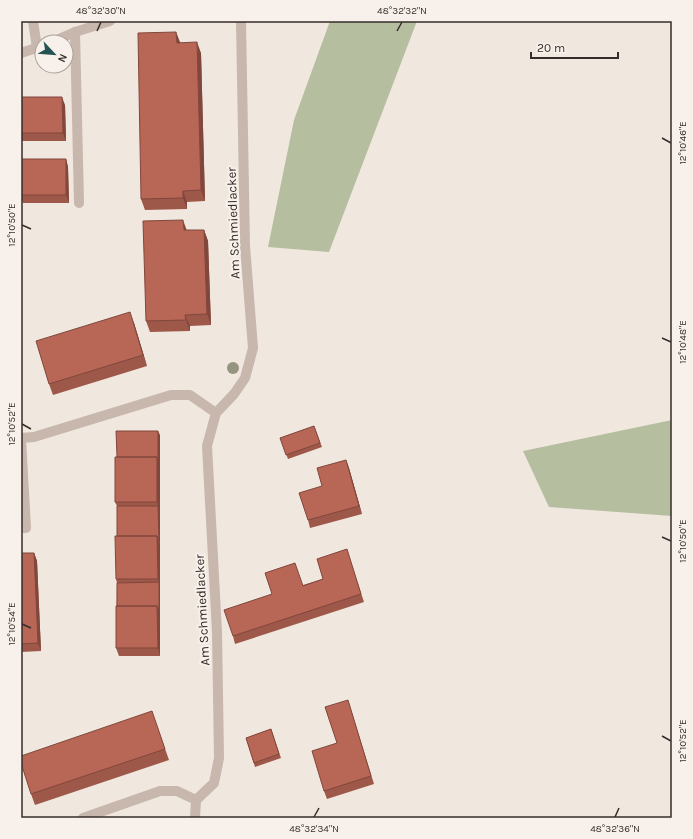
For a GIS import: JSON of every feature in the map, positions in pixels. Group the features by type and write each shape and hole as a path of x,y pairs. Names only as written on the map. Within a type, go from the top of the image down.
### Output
{"street":[{"path":"33,21 36,34"},
{"path":"70,34 110,21"},
{"name":"Am Schmiedlacker","path":"196,800 214,783 219,758 217,632 207,446 216,413 234,394 245,378 253,348 245,246 241,21"},
{"path":"75,32 79,203"},
{"path":"21,54 34,49"},
{"path":"21,528 26,528 21,438 34,437 171,395 190,395 216,413"},
{"path":"83,818 160,791 177,791 196,800 195,818"}],"green space":[{"path":"330,21 417,21 329,252 268,247 294,120"},
{"path":"672,420 672,516 549,507 523,451"}],"building":[{"path":"176,32 177,43 197,42 201,190 183,191 183,198 141,199 138,33"},
{"path":"21,97 62,97 63,133 21,133"},
{"path":"21,159 66,159 66,195 21,195"},
{"path":"183,220 184,230 204,230 207,314 185,315 186,320 146,321 143,221"},
{"path":"130,312 143,355 49,384 36,341"},
{"path":"314,426 320,443 286,455 280,438"},
{"path":"116,431 158,431 158,460 157,457 117,457"},
{"path":"115,457 157,457 157,502 115,502"},
{"path":"346,460 359,506 308,520 299,493 322,486 317,468"},
{"path":"117,506 158,506 159,540 157,536 117,536"},
{"path":"115,536 157,536 158,579 116,579"},
{"path":"347,549 361,594 233,636 224,610 272,594 265,573 295,563 303,586 323,579 317,559"},
{"path":"21,553 34,553 38,643 21,644"},
{"path":"159,582 159,610 157,606 117,606 117,583"},
{"path":"116,606 157,606 158,648 116,648"},
{"path":"348,700 371,776 324,791 312,751 337,743 325,707"},
{"path":"152,711 165,749 31,794 21,763 21,756"},
{"path":"271,729 279,754 254,763 246,738"}]}
